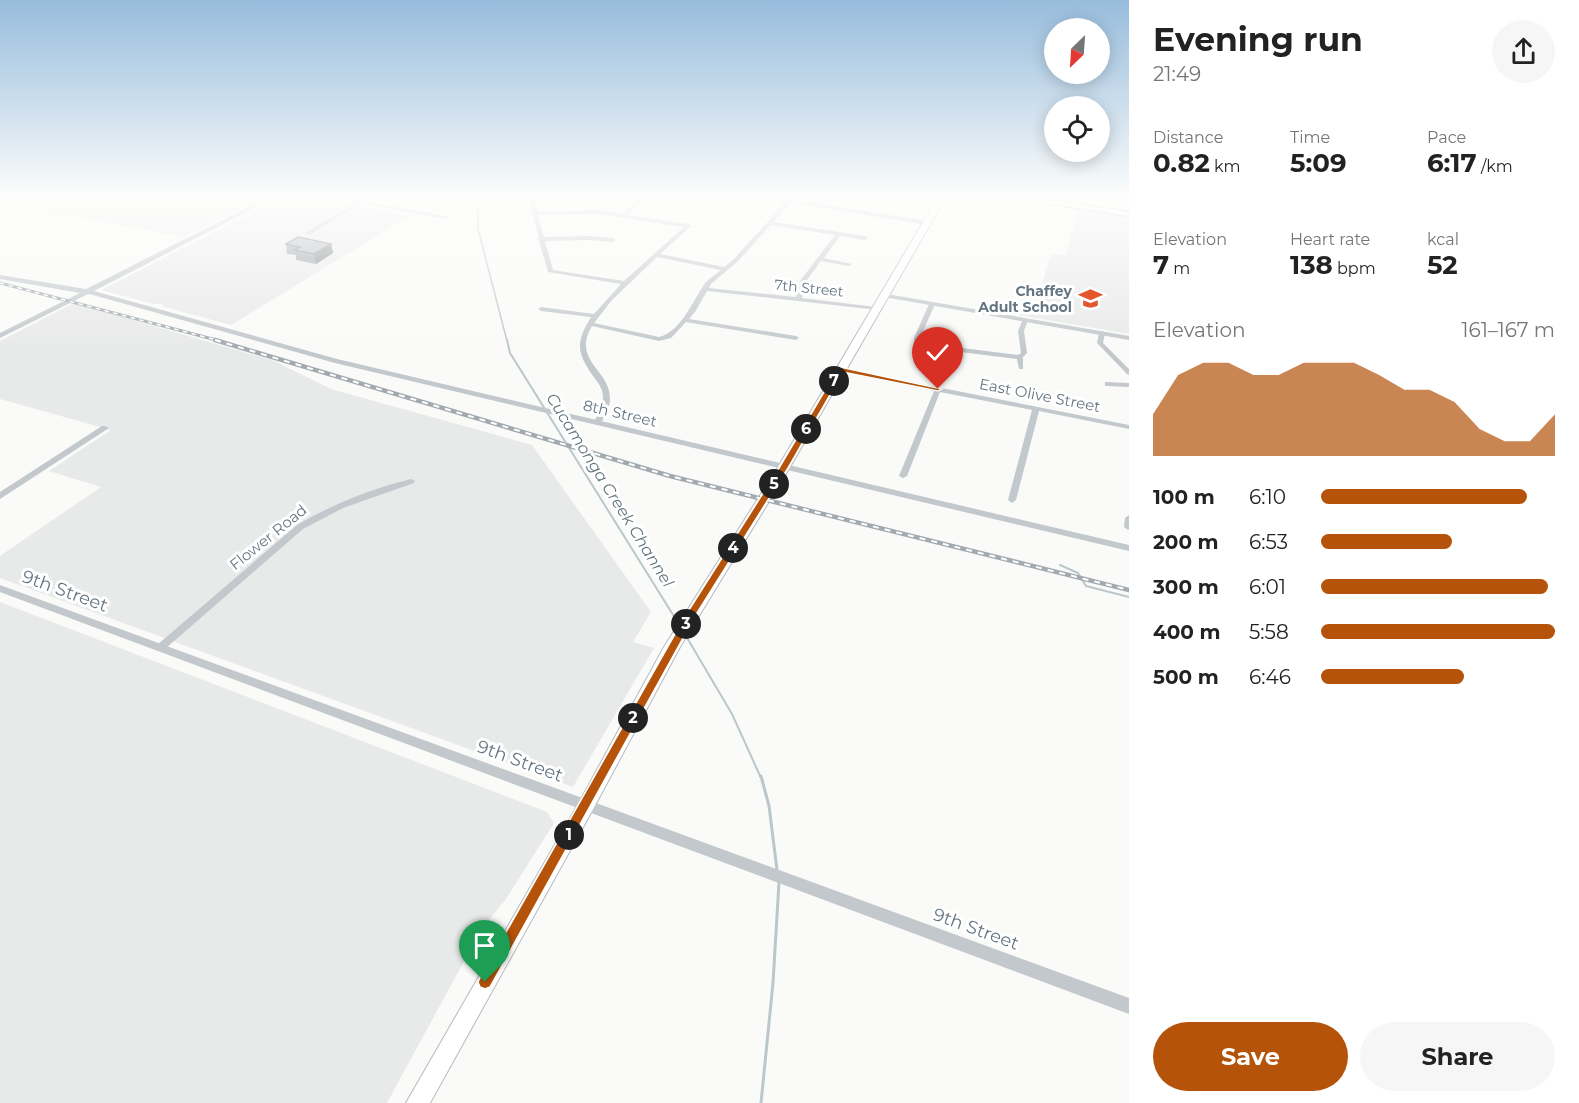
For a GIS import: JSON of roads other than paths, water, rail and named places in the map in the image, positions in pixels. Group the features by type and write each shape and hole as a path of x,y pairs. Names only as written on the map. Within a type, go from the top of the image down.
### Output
{"main road":[{"path":"417,1103 672,647 784,468 912,248"}],"street":[{"path":"0,336 82,297 87,292 172,248"},
{"path":"543,248 552,273 626,283"},
{"path":"597,423 606,406 606,392 583,351 582,343 595,316 626,283 664,248"},
{"path":"590,324 666,339 692,312 704,289 747,248"},
{"path":"799,299 803,281 828,248"},
{"path":"657,255 725,269"},
{"path":"820,259 849,264"},
{"name":"8th Street","path":"0,277 87,292 335,361 1129,548"},
{"name":"7th Street","path":"704,289 876,309"},
{"path":"884,295 1129,338"},
{"path":"932,303 916,343 1020,357"},
{"path":"541,309 595,316"},
{"path":"684,320 796,338"},
{"path":"1021,368 1020,357 1024,353 1021,331 1024,320"},
{"path":"1102,333 1100,343 1129,373"},
{"name":"East Olive Street","path":"840,370 1129,427"},
{"path":"1108,384 1129,385"},
{"path":"903,477 938,389"},
{"path":"1012,500 1036,408"},
{"path":"0,496 105,429"},
{"name":"Flower Road","path":"161,647 300,527 325,511 411,481"},
{"name":"9th Street","path":"0,588 1129,1006"}],"waterway":[{"name":"Cucamonga Creek Channel","path":"483,248 507,341"},
{"name":"Cucamonga Creek Channel","path":"507,340 510,353 680,626"},
{"path":"1060,565 1078,573 1086,586 1129,597"},
{"name":"Cucamonga Creek Channel","path":"686,636 732,714 761,778"},
{"name":"Cucamonga Creek Channel","path":"761,776 769,806 777,870"},
{"name":"Cucamonga Creek Channel","path":"761,1103 773,983 779,882"}],"railway":[{"path":"0,283 220,341"},
{"path":"215,340 670,476 1129,590"}],"place":[{"name":"Chaffey Adult School","path":"1090,299"}]}
